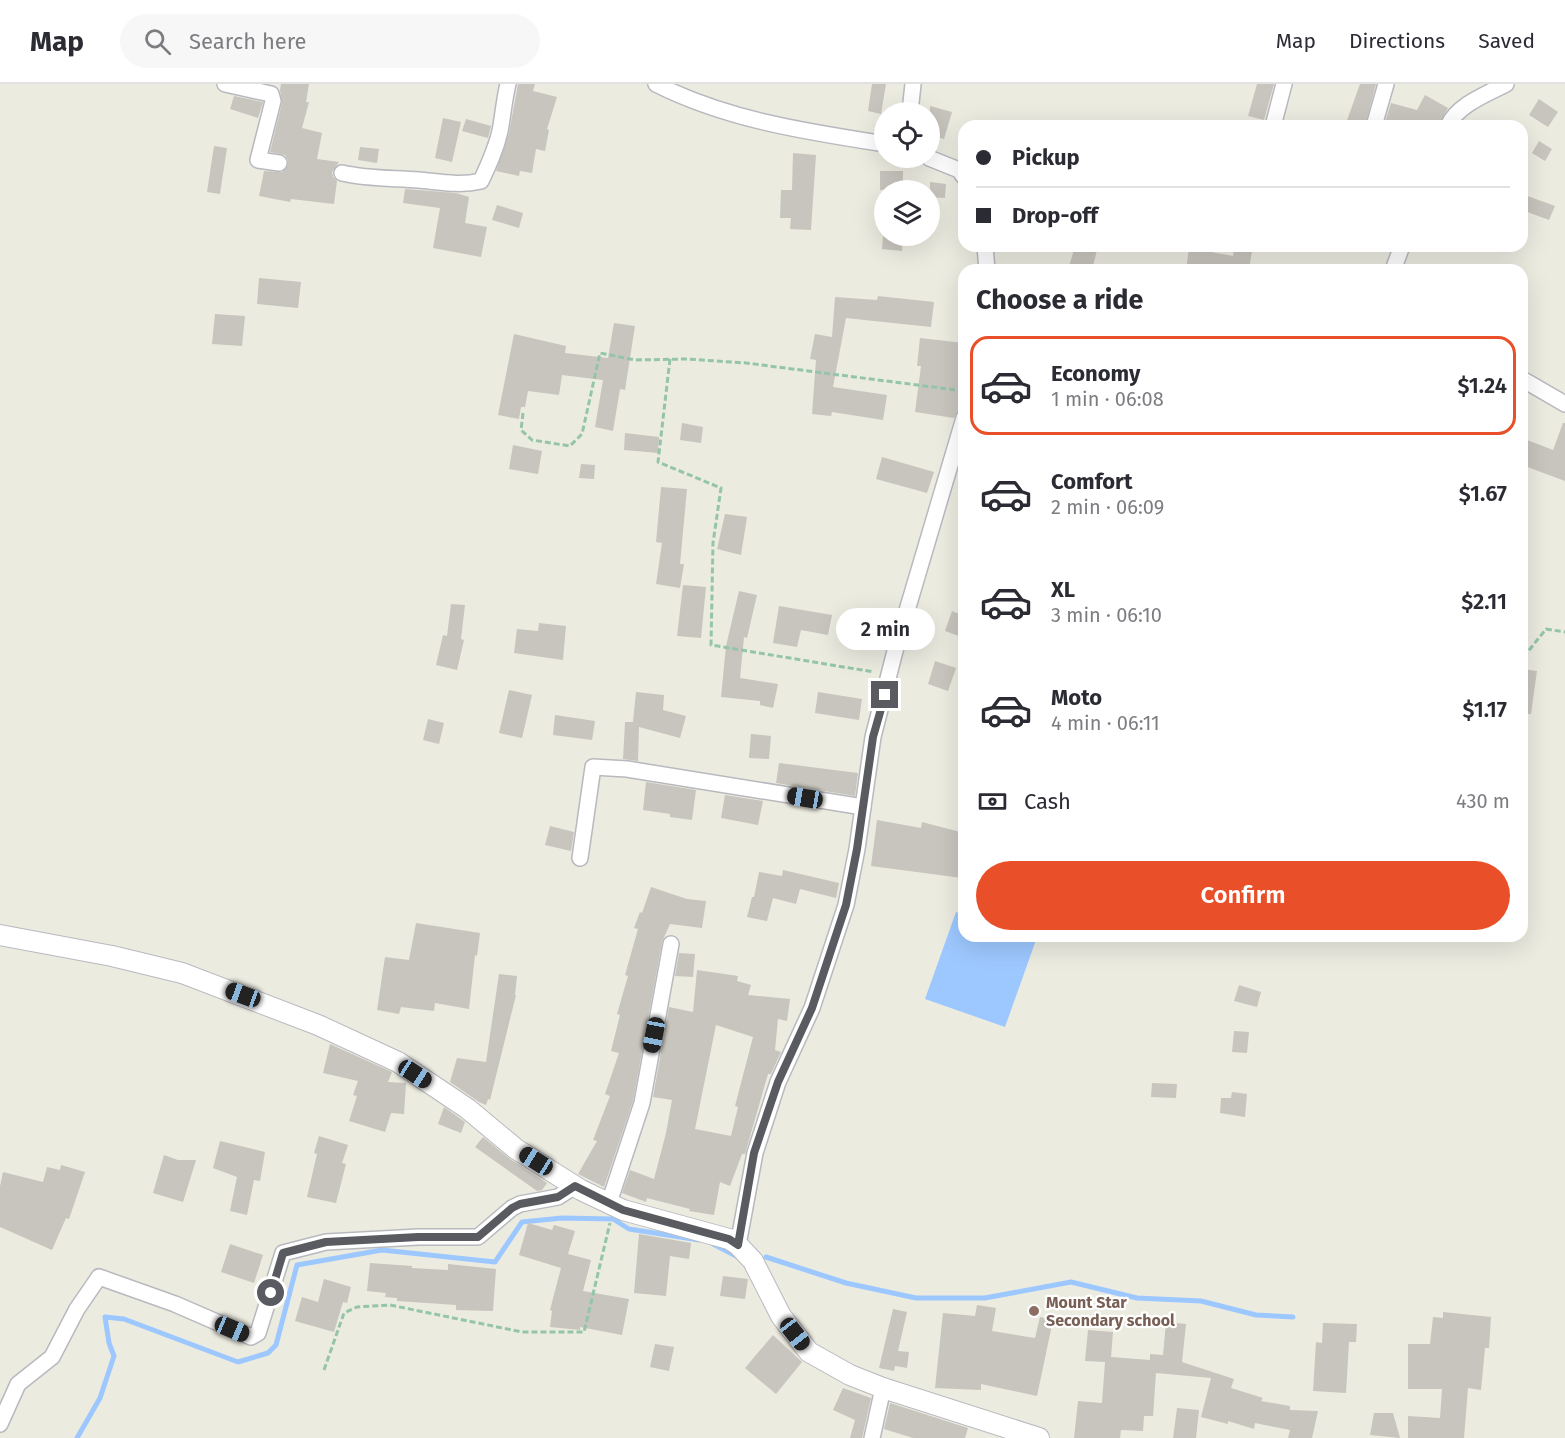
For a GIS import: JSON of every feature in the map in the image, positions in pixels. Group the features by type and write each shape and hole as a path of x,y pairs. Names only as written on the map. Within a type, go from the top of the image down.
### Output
{"street":[{"path":"225,84 271,94 273,101 258,160 279,163"},
{"path":"342,173 359,177 443,184 468,184 481,180 493,157 508,84"},
{"path":"656,84 675,94 722,111 816,133 874,142"},
{"path":"911,102 914,84"},
{"path":"1275,120 1284,84"},
{"path":"1376,120 1386,84"},
{"path":"1451,120 1469,103 1506,84"},
{"path":"940,162 958,170"},
{"path":"1528,382 1565,404"},
{"path":"738,1245 754,1153 778,1082 812,1008 846,905 873,737 891,674 895,651 958,438"},
{"path":"580,858 593,767 627,769 863,807"},
{"path":"0,934 112,956 182,974 318,1025 398,1062 468,1109 516,1149 575,1186 623,1210 729,1239 738,1245 753,1261 781,1316 809,1352 850,1375 883,1388 1039,1438"},
{"path":"609,1203 642,1103 671,944"},
{"path":"0,1424 18,1384 52,1357 77,1309 99,1277 175,1304 251,1337 258,1333 283,1253 326,1242 418,1237 478,1237 512,1208 520,1204 558,1197 575,1186"},
{"path":"872,1438 883,1388"}],"path":[{"path":"523,413 521,430 532,440 570,446 582,434 600,353 635,360 670,359 746,363 958,390"},
{"path":"670,359 658,462 721,489 713,543 711,645 891,674"},
{"path":"1528,652 1546,629 1565,632"},
{"path":"324,1370 344,1313 357,1307 390,1305 522,1332 584,1332 610,1225"}],"water":[{"path":"956,912 958,913 958,942 1035,942 1005,1027 925,999"}],"building":[{"path":"281,84 309,84 306,102 309,102 302,128 322,133 317,159 339,162 332,172 337,181 334,204 291,199 290,202 259,196 264,171 282,172 288,165 285,155 270,152 282,103"},
{"path":"518,84 535,84 533,91 557,97 547,129 549,130 545,151 536,149 532,173 520,171 519,176 496,171 509,133"},
{"path":"872,84 886,84 883,102 874,102 874,112 868,111"},
{"path":"1257,84 1274,84 1264,120 1248,116"},
{"path":"1360,84 1376,84 1367,120 1347,120"},
{"path":"1425,95 1448,108 1441,120 1386,120 1391,103 1417,110"},
{"path":"234,96 263,102 258,118 230,109"},
{"path":"1539,99 1558,112 1548,127 1529,115"},
{"path":"940,109 952,112 944,139 940,138"},
{"path":"443,118 461,122 452,162 435,158"},
{"path":"466,119 491,126 488,138 462,131"},
{"path":"1539,141 1552,149 1545,161 1532,153"},
{"path":"214,146 227,148 220,194 207,192"},
{"path":"360,147 379,149 377,163 358,160"},
{"path":"793,153 816,155 811,230 790,229 791,218 780,218 781,190 792,190"},
{"path":"880,171 903,171 903,180 880,180"},
{"path":"940,183 946,184 945,198 940,198"},
{"path":"405,189 456,193 469,197 465,223 487,227 481,257 433,248 440,208 403,203"},
{"path":"1528,196 1555,206 1549,220 1528,212"},
{"path":"497,205 523,213 519,228 492,220"},
{"path":"882,246 902,246 902,251 882,249"},
{"path":"1073,252 1096,252 1094,264 1070,264"},
{"path":"1188,252 1211,252 1233,256 1234,252 1252,252 1250,264 1187,264"},
{"path":"259,278 301,282 298,308 257,304"},
{"path":"878,296 934,302 931,327 846,318 833,387 887,395 883,420 832,412 831,416 812,414 816,360 810,359 815,334 832,337 835,297 877,300"},
{"path":"215,314 245,316 242,346 212,344"},
{"path":"614,323 635,326 625,390 620,389 613,431 595,427 603,380 562,375 559,395 528,391 525,407 521,407 519,419 498,415 514,334 566,346 565,353 608,358"},
{"path":"920,338 958,342 958,412 954,418 915,412 921,366 917,366"},
{"path":"682,423 703,427 701,443 680,440"},
{"path":"1563,423 1565,423 1565,481 1528,467 1528,440 1553,450"},
{"path":"625,433 659,437 658,453 624,450"},
{"path":"513,445 542,451 538,474 509,469"},
{"path":"882,457 934,472 927,493 876,479"},
{"path":"581,464 595,465 594,479 579,478"},
{"path":"661,487 687,489 680,564 684,564 680,588 656,584 662,543 656,542"},
{"path":"725,514 747,517 741,555 717,549"},
{"path":"683,585 706,587 701,638 677,636"},
{"path":"739,591 757,595 747,638 744,637 740,678 778,684 773,708 760,705 760,701 721,697 726,646"},
{"path":"451,604 465,605 461,639 464,640 457,670 436,665 443,635 447,636"},
{"path":"779,606 832,615 828,635 801,630 797,647 773,643"},
{"path":"952,611 958,614 958,636 945,631"},
{"path":"539,623 566,626 563,660 514,653 517,629 538,631"},
{"path":"935,661 956,668 948,691 928,684"},
{"path":"1528,670 1537,671 1531,714 1528,714"},
{"path":"509,690 532,695 522,738 499,733"},
{"path":"636,692 664,695 663,710 686,716 680,738 639,727 638,761 623,759 625,722 633,722"},
{"path":"818,692 862,699 859,720 815,713"},
{"path":"555,715 595,721 592,740 553,735"},
{"path":"428,719 444,723 439,744 423,740"},
{"path":"751,734 771,736 769,759 749,758"},
{"path":"779,763 858,773 855,796 776,783"},
{"path":"646,782 696,790 692,820 643,810"},
{"path":"725,795 763,801 758,825 721,818"},
{"path":"877,820 921,828 922,822 958,831 958,877 871,866"},
{"path":"550,826 574,832 571,851 545,845"},
{"path":"783,870 839,883 836,898 800,889 796,904 773,898 767,921 747,917 759,872 782,876"},
{"path":"651,887 687,899 706,901 702,928 670,924 662,942 633,1101 604,1187 578,1174 597,1141 593,1140 610,1096 605,1094 619,1053 611,1051 620,1015 617,1014 638,929 634,928"},
{"path":"416,923 480,933 469,1009 435,1003 434,1011 401,1007 399,1014 377,1010 385,957 409,960"},
{"path":"679,953 695,954 693,977 675,976"},
{"path":"697,970 738,976 737,981 751,985 748,995 790,999 787,1021 778,1019 775,1050 781,1052 771,1074 768,1074 745,1154 742,1154 730,1186 720,1182 714,1215 689,1211 690,1209 647,1198 646,1202 622,1193 630,1170 654,1179 672,1100 653,1097 669,1007 693,1012","holes":["716,1025 753,1037 735,1106 738,1107 731,1136 695,1129"]},
{"path":"499,974 517,976 516,995 490,1100 488,1099 486,1105 450,1082 457,1058 486,1062"},
{"path":"1239,985 1261,992 1257,1007 1234,1001"},
{"path":"1234,1031 1249,1032 1247,1053 1232,1052"},
{"path":"330,1044 392,1072 388,1082 406,1083 404,1114 391,1113 385,1132 349,1121 357,1096 353,1095 358,1081 323,1073"},
{"path":"1152,1083 1177,1084 1176,1098 1151,1097"},
{"path":"1232,1092 1247,1094 1245,1117 1220,1113 1221,1098 1231,1098"},
{"path":"444,1107 465,1122 461,1133 438,1124"},
{"path":"319,1136 348,1145 342,1163 346,1164 336,1203 307,1197"},
{"path":"483,1137 510,1159 547,1183 542,1190 537,1191 475,1147"},
{"path":"220,1141 265,1152 260,1181 254,1180 247,1215 230,1211 237,1177 213,1168"},
{"path":"164,1155 178,1160 196,1160 183,1202 153,1193"},
{"path":"61,1165 85,1172 69,1219 66,1218 52,1250 0,1227 0,1186 3,1172 43,1182 47,1167 60,1170"},
{"path":"528,1223 552,1230 554,1225 575,1231 568,1254 591,1260 583,1291 629,1299 622,1335 580,1327 580,1330 550,1327 552,1311 550,1310 561,1268 519,1255"},
{"path":"639,1234 691,1243 689,1259 670,1256 666,1296 634,1293"},
{"path":"230,1244 263,1255 254,1283 221,1272"},
{"path":"370,1263 448,1270 448,1264 496,1269 493,1311 456,1310 456,1305 397,1301 397,1298 385,1297 386,1293 367,1291"},
{"path":"723,1276 748,1279 745,1299 720,1296"},
{"path":"324,1279 351,1287 347,1303 343,1302 334,1332 295,1321 302,1297 318,1302"},
{"path":"977,1305 996,1308 992,1331 1035,1338 1040,1317 1053,1320 1037,1396 981,1384 981,1390 935,1388 943,1313 975,1316"},
{"path":"893,1309 907,1312 898,1351 909,1352 907,1368 895,1366 894,1371 879,1368"},
{"path":"1443,1312 1491,1317 1489,1348 1485,1348 1481,1390 1468,1388 1464,1438 1408,1438 1408,1416 1440,1418 1442,1389 1408,1389 1408,1344 1430,1344 1433,1317 1443,1318"},
{"path":"1166,1322 1186,1324 1182,1362 1234,1379 1231,1388 1263,1398 1261,1401 1290,1406 1290,1410 1318,1411 1312,1438 1288,1438 1290,1430 1255,1423 1254,1429 1228,1421 1228,1424 1201,1417 1211,1378 1156,1373 1153,1416 1144,1416 1143,1431 1121,1430 1120,1438 1074,1438 1078,1401 1102,1403 1105,1362 1085,1361 1088,1330 1113,1332 1111,1357 1150,1360 1150,1354 1163,1355"},
{"path":"1323,1323 1357,1324 1356,1342 1349,1342 1346,1393 1313,1391 1316,1342 1322,1343"},
{"path":"773,1335 802,1362 776,1394 745,1368"},
{"path":"655,1344 674,1347 669,1371 650,1367"},
{"path":"843,1388 871,1398 862,1438 850,1438 855,1420 833,1410"},
{"path":"890,1403 968,1428 965,1438 913,1438 884,1429"},
{"path":"1177,1408 1199,1410 1196,1438 1173,1438"},
{"path":"1374,1413 1393,1413 1400,1438 1370,1435"}],"waterway":[{"path":"77,1438 100,1398 114,1356 109,1343 105,1317 124,1319 238,1362 268,1353 276,1345 297,1265 382,1250 495,1262 522,1222 562,1218 613,1219 629,1229 699,1240"},
{"path":"713,1244 740,1258"},
{"path":"766,1257 846,1283 916,1298 985,1298 1071,1282 1137,1298 1201,1301 1256,1315 1293,1317"}],"place":[{"name":"Mount Star Secondary school","path":"1034,1311"}],"route":[{"path":"271,1293 283,1253 326,1242 418,1237 478,1237 512,1208 520,1204 558,1197 575,1186 623,1210 729,1239 738,1245 754,1153 778,1082 812,1008 846,905 857,849 873,737 885,695"}]}
